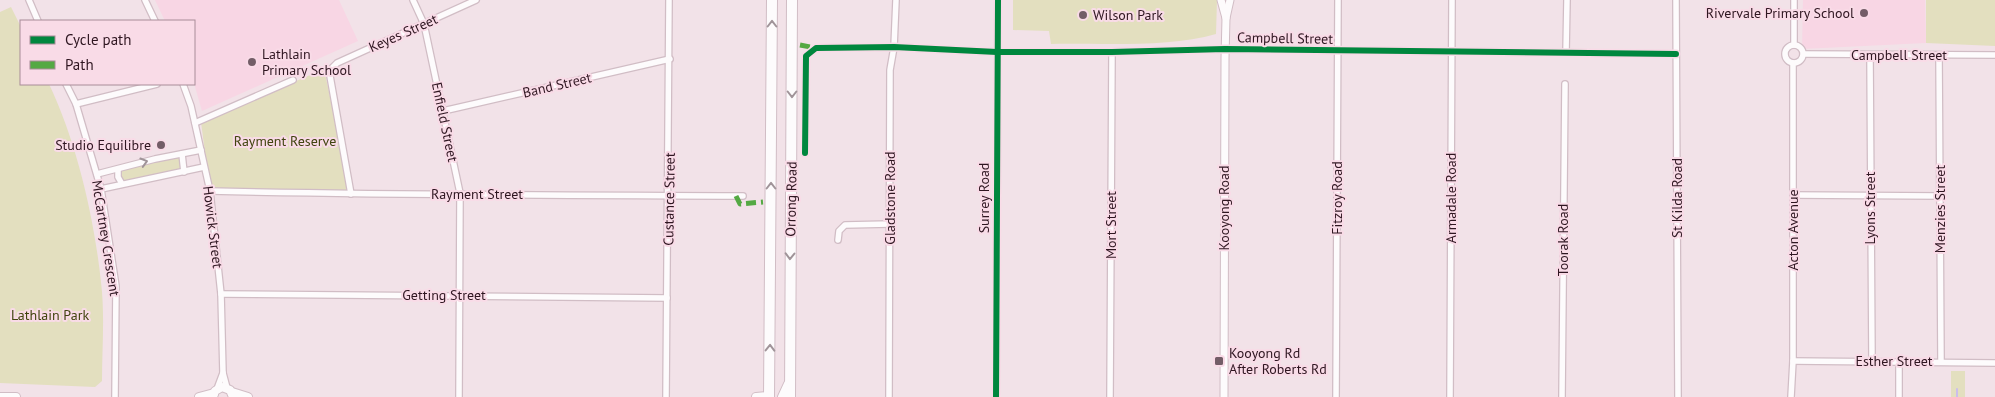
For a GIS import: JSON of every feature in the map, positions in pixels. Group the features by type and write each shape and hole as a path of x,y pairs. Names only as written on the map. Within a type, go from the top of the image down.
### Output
{"highway":[{"name":"Orrong Road","path":"769,397 772,0"},
{"name":"Orrong Road","path":"790,397 792,0"}],"main road":[{"path":"782,397 789,380"},
{"path":"199,397 215,393 230,393 248,397"},
{"path":"0,397 16,397"},
{"path":"756,397 769,397"}],"street":[{"path":"29,0 38,20"},
{"path":"145,0 155,20"},
{"name":"Enfield Street","path":"413,0 424,24 460,193 459,397"},
{"name":"Keyes Street","path":"351,194 330,76 331,69 336,63 476,0"},
{"name":"Custance Street","path":"666,397 669,0"},
{"name":"Gladstone Road","path":"889,397 890,70 894,47 896,0"},
{"name":"Surrey Road","path":"996,397 998,0"},
{"name":"Kooyong Road","path":"1222,0 1226,18"},
{"name":"Kooyong Road","path":"1224,397 1225,49 1226,18 1230,0"},
{"name":"Fitzroy Road","path":"1336,397 1338,0"},
{"name":"Armadale Road","path":"1450,397 1452,0"},
{"path":"1566,52 1567,0"},
{"name":"St Kilda Road","path":"1676,0 1678,397"},
{"path":"1794,0 1794,45"},
{"path":"1794,45 1802,49 1804,54 1798,63 1793,63 1786,58 1785,54 1786,50 1794,45"},
{"name":"Campbell Street","path":"805,153 806,56 816,48 894,47 997,52 1112,52 1225,49 1338,52 1451,51 1676,54"},
{"name":"Mort Street","path":"1110,397 1112,52"},
{"name":"Campbell Street","path":"1804,54 1995,55"},
{"name":"Lyons Street","path":"1870,55 1872,362"},
{"name":"Menzies Street","path":"1939,56 1941,361"},
{"name":"Band Street","path":"443,111 670,59"},
{"name":"Acton Avenue","path":"1791,397 1793,361 1793,63"},
{"path":"195,123 293,80"},
{"name":"Toorak Road","path":"1562,397 1565,84"},
{"name":"McCartney Crescent","path":"66,85 76,104 101,189 116,286 115,397"},
{"path":"76,104 153,85"},
{"name":"Howick Street","path":"183,85 195,123 210,191 221,294 223,373 230,393"},
{"path":"97,174 154,159 201,150"},
{"path":"182,154 184,172"},
{"path":"101,189 204,167"},
{"path":"118,170 118,177 122,184"},
{"name":"Rayment Street","path":"210,191 351,194 460,193 743,196"},
{"path":"1793,196 1940,196"},
{"path":"838,240 838,231 845,224 890,224"},
{"name":"Getting Street","path":"221,294 667,298"},
{"name":"Esther Street","path":"1793,361 1995,363"},
{"path":"1899,362 1899,397"},
{"name":"Howick Street","path":"215,393 223,373"}],"shaded area":[{"name":"Lathlain Primary School","path":"155,0 339,0 358,41 202,111 195,85 195,20 165,20"},
{"name":"Rivervale Primary School","path":"1803,0 1925,0 1926,43 1802,49"}],"green space":[{"name":"Wilson Park","path":"1013,0 1217,0 1216,34 1156,43 1051,44 1049,31 1013,30"},
{"path":"1926,0 1995,0 1995,46 1926,43"},
{"name":"Lathlain Park","path":"11,7 20,25 20,85 49,85 68,131 83,181 98,257 103,306 102,381 95,387 0,383 0,12"},
{"name":"Rayment Reserve","path":"324,69 351,194 210,191 201,122"},
{"path":"182,154 184,172 122,184 118,170"},
{"path":"1951,371 1965,371 1965,397 1951,397"}],"waterway":[{"path":"1957,389 1957,397"}],"marked path":[{"path":"800,45 816,48"},
{"path":"736,196 740,204 763,202"}],"cycle path":[{"path":"996,397 998,0"},
{"path":"805,153 806,56 816,48 894,47 997,52 1112,52 1225,49 1676,54"}],"place":[{"name":"Rivervale Primary School","path":"1864,13"},
{"name":"Wilson Park","path":"1083,15"},
{"name":"Lathlain Primary School","path":"252,62"},
{"name":"Studio Equilibre","path":"161,145"},
{"name":"Kooyong Rd After Roberts Rd","path":"1219,361"}]}
